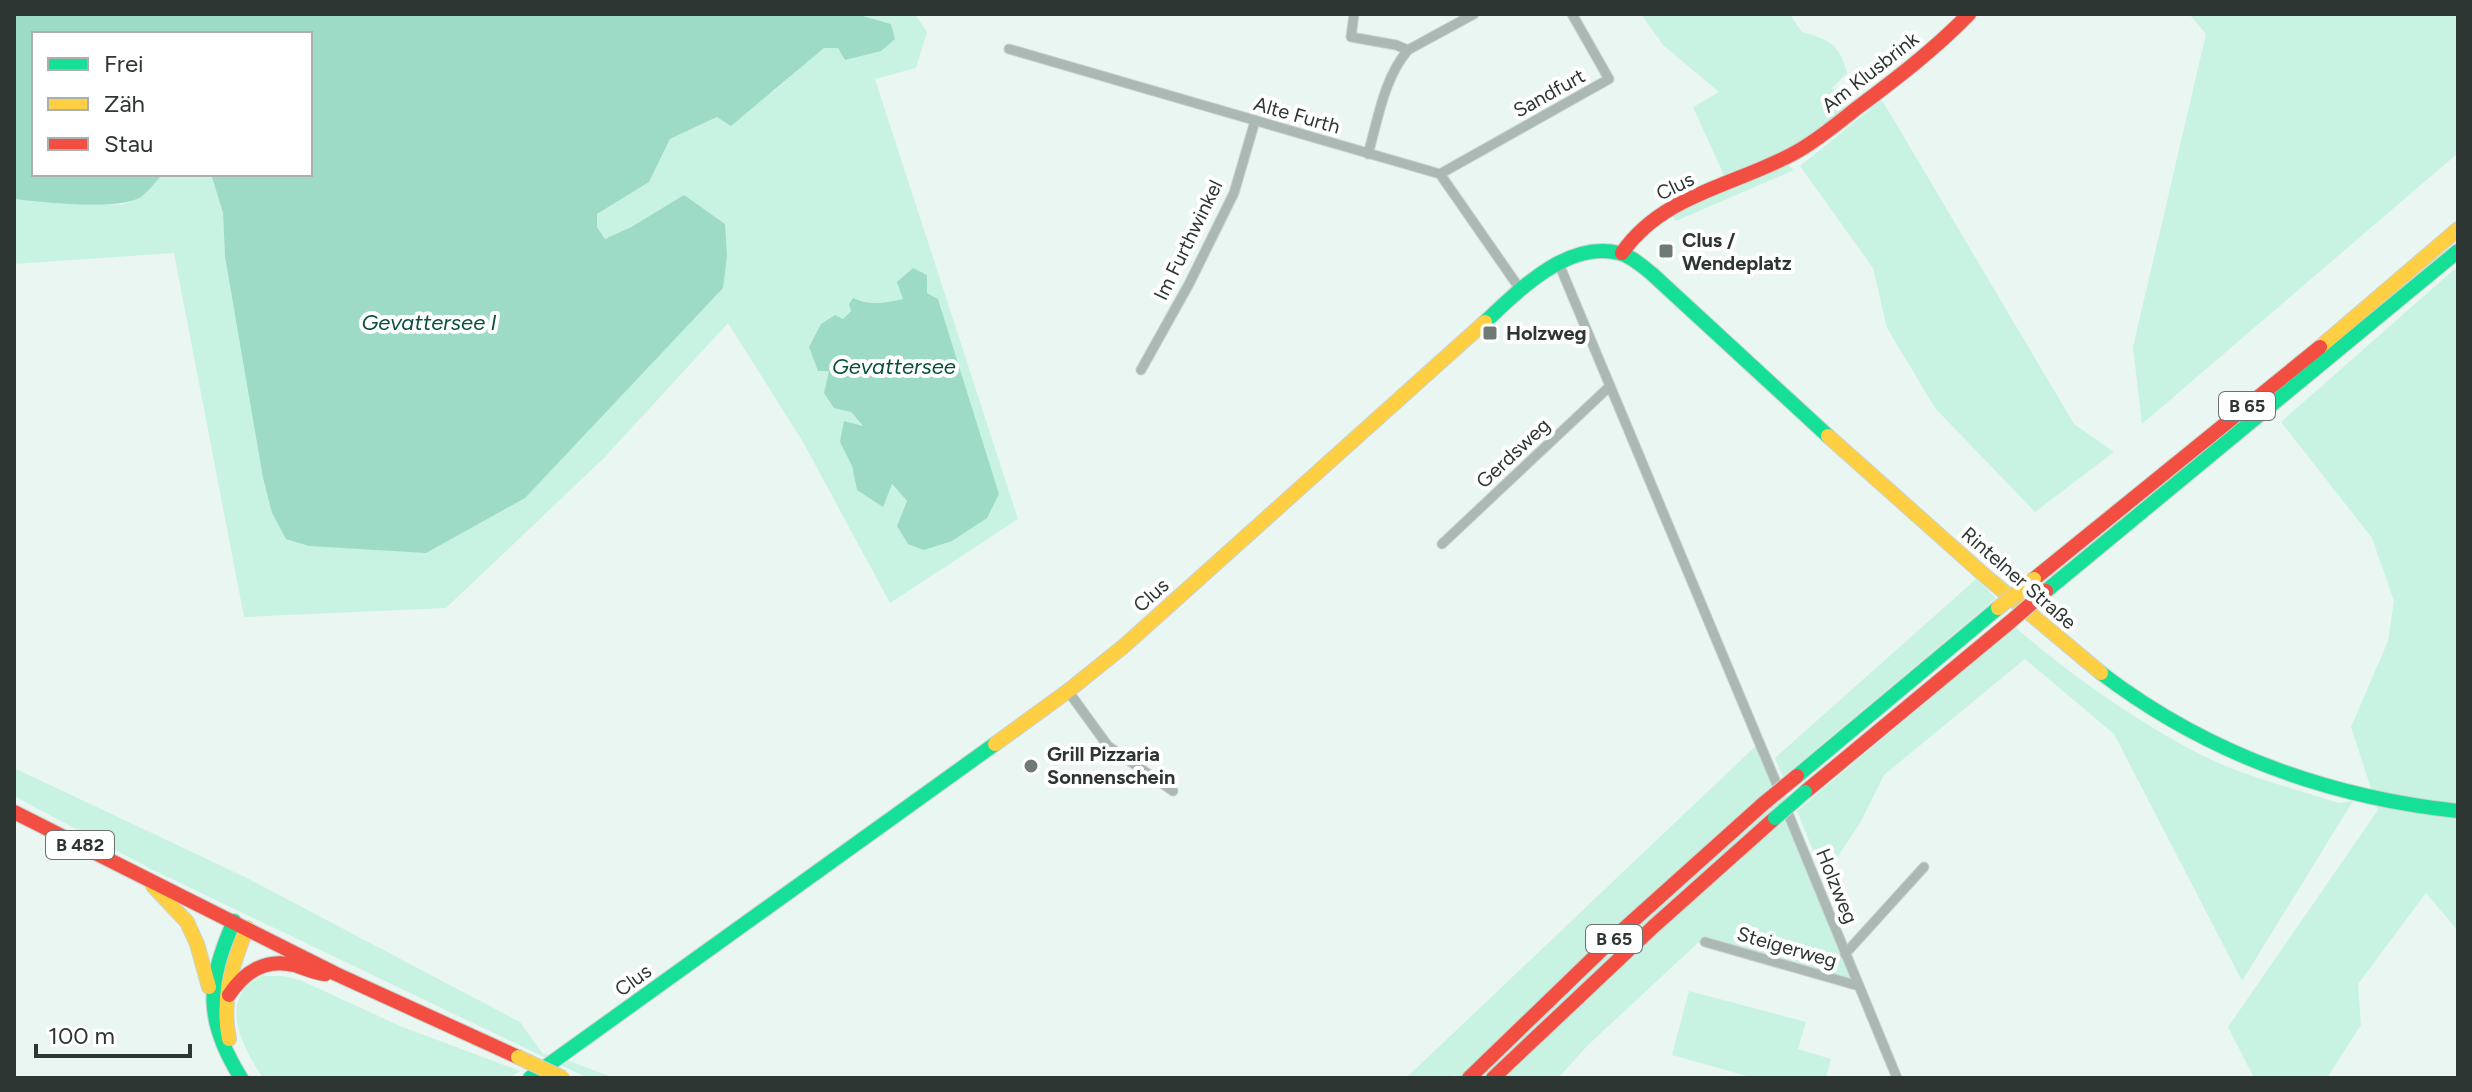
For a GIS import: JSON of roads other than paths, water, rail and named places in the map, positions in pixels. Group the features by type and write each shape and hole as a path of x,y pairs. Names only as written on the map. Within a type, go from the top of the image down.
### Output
{"main road":[{"name":"Am Klusbrink","path":"1790,155 1834,126 1939,44 1969,14"},
{"name":"Clus","path":"530,1078 1068,691 1124,646 1520,289 1559,264 1581,255 1603,251 1622,253 1627,243 1654,218 1790,155"},
{"name":"B 65","path":"1469,1078 1616,936 1763,804 1998,608 2309,356 2458,229"},
{"name":"B 65","path":"1493,1078 1805,792 2458,251"},
{"name":"Rintelner Straße","path":"1622,253 1653,275 1981,574 2083,661 2168,719 2248,759 2312,783 2392,803 2458,811"},
{"name":"B 482","path":"14,812 336,974 563,1078"},
{"path":"146,879 187,922 211,991"},
{"path":"241,924 218,959 211,991 218,1033 226,1054 241,1078"},
{"path":"241,924 225,1003 226,1028 232,1048 248,1078"},
{"path":"225,1003 236,983 247,972 266,964 288,964 319,974 336,974"},
{"path":"1510,1078 1540,1032"}],"street":[{"path":"1354,14 1351,37 1408,50"},
{"path":"1368,154 1394,68 1408,50 1463,17 1474,14"},
{"name":"Sandfurt","path":"1440,174 1609,79 1572,14"},
{"name":"Alte Furth","path":"1009,49 1440,174"},
{"name":"Im Furthwinkel","path":"1141,370 1189,284 1234,193 1255,121"},
{"path":"1440,174 1520,289"},
{"name":"Holzweg","path":"1559,264 1897,1078"},
{"name":"Gerdsweg","path":"1442,544 1609,387"},
{"path":"1068,691 1108,746 1173,791"},
{"path":"1845,954 1924,867"},
{"name":"Steigerweg","path":"1705,942 1859,986"}],"water":[{"name":"Gevattersee I","path":"14,14 856,14 891,24 895,39 881,51 845,60 838,48 824,48 731,126 717,117 670,139 649,182 597,214 597,227 605,239 684,195 725,224 727,256 723,288 525,498 426,553 309,546 286,539 272,513 263,478 225,257 223,213 212,176 312,176 312,32 32,32 32,176 161,176 141,197 116,204 14,199"},
{"name":"Gevattersee","path":"913,268 927,275 927,293 938,299 999,494 987,518 952,541 924,550 908,544 897,526 907,501 892,484 883,507 857,490 852,466 840,442 844,421 863,426 851,412 834,408 824,393 829,371 818,371 809,347 821,324 835,315 843,319 851,311 849,304 853,298 872,303 903,299 897,282"}],"place":[{"name":"Clus / Wendeplatz","path":"1666,251"},
{"name":"Holzweg","path":"1490,333"},
{"name":"Grill Pizzaria Sonnenschein","path":"1031,766"}]}
